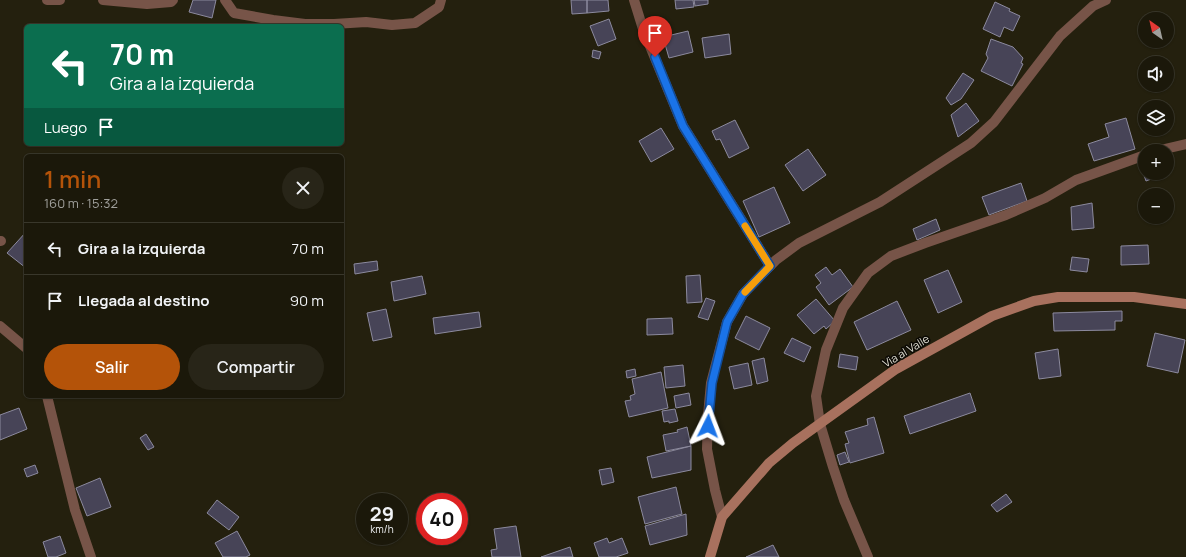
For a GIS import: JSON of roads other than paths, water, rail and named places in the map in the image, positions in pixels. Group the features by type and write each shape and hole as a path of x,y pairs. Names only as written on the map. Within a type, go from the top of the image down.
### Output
{"main road":[{"name":"Via al Valle","path":"710,557 722,517 769,463 793,443 896,369 992,316 1034,302 1058,297 1134,297 1186,304"}],"street":[{"path":"47,0 60,0"},
{"path":"103,0 147,4 171,2 173,0"},
{"path":"224,0 234,13 273,20 305,24 366,22 392,25 415,23 440,7 441,0"},
{"path":"634,0 643,29 683,126 770,266"},
{"path":"722,517 707,449 708,415 712,383 727,322 743,294 776,260 800,243 880,202 971,143 994,122 1060,36 1093,6 1106,0"},
{"path":"1174,147 1186,144"},
{"path":"868,557 844,500 820,424 816,396 826,350 843,308 868,273 891,256 1006,215 1045,198 1076,180 1138,157"},
{"path":"0,326 24,346"},
{"path":"47,398 75,510 92,557"}]}
